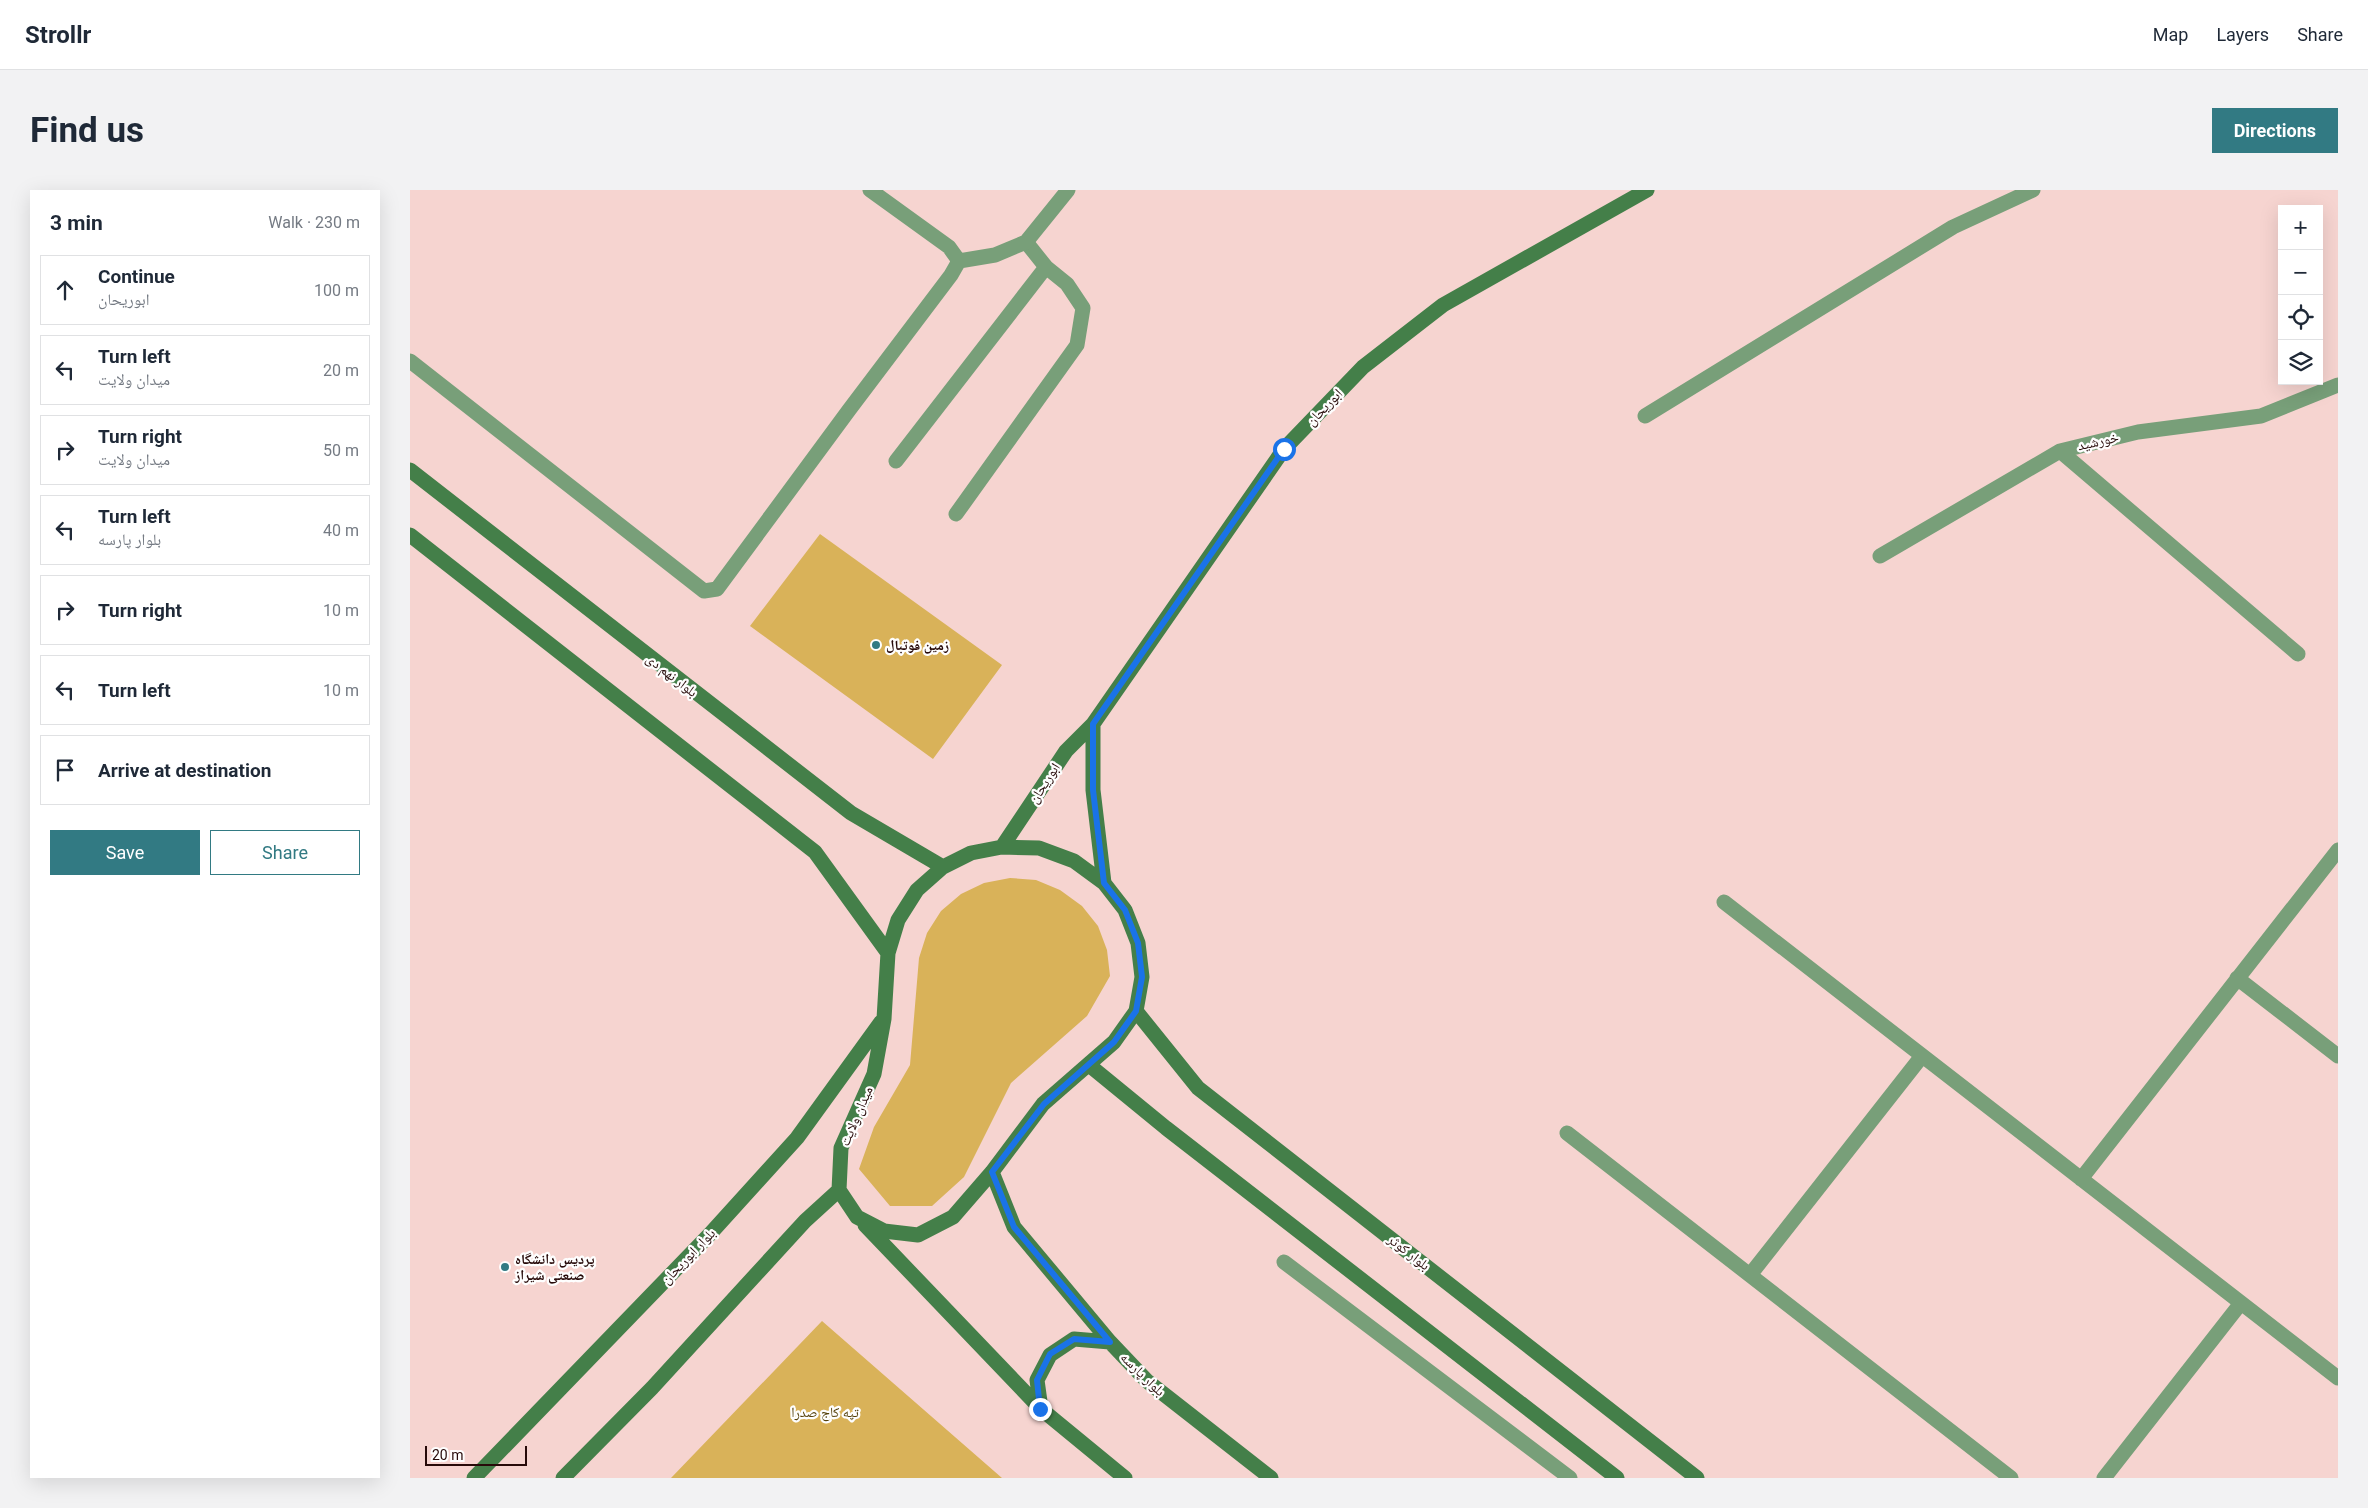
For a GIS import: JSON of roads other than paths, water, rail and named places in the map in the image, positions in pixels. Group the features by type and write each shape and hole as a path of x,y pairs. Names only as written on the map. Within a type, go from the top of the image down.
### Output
{"main road":[{"name":"ابوریحان","path":"1002,847 1066,751 1093,724 1284,449 1363,367 1443,305 1647,190"},
{"name":"بلوار نهم دی","path":"410,470 851,813 943,867"},
{"path":"410,535 815,852 888,953"},
{"path":"1093,724 1093,790 1104,883"},
{"name":"میدان ولایت","path":"1002,847 1039,848 1074,861 1104,883 1125,910 1138,943 1142,977 1136,1011 1114,1042 1044,1104 992,1172 953,1217 918,1235 884,1231 857,1217 839,1190 841,1148 874,1074 884,1019 888,953 898,920 917,890 943,867 971,854 1002,847"},
{"name":"بلوار کوثر","path":"1136,1011 1198,1088 1697,1478"},
{"name":"بلوار ابوریحان","path":"474,1478 710,1234 797,1138 884,1019"},
{"path":"1089,1065 1166,1128 1617,1478"},
{"name":"بلوار پارسه","path":"992,1172 1014,1227 1146,1382 1271,1478"},
{"path":"563,1478 652,1388 805,1221 839,1190"},
{"path":"857,1217 1040,1409 1125,1478"},
{"path":"1040,1409 1037,1380 1050,1354 1074,1339 1110,1342"}],"street":[{"path":"870,190 949,247 959,261"},
{"path":"959,261 995,255 1026,242 1068,190"},
{"path":"1645,416 1953,227 2033,190"},
{"path":"956,514 1077,345 1082,308 1067,284 1046,267 1026,242"},
{"path":"410,361 704,591 712,592 717,589 848,410 951,275 959,261"},
{"path":"896,461 1046,267"},
{"name":"خورشید","path":"1880,556 2060,450 2138,432 2261,416 2338,385"},
{"path":"2060,450 2298,654"},
{"path":"2081,1179 2338,850"},
{"path":"1724,902 2338,1378"},
{"path":"2237,978 2338,1056"},
{"path":"1750,1275 1922,1056"},
{"path":"1567,1133 2011,1478"},
{"path":"1284,1262 1570,1478"},
{"path":"2104,1478 2241,1303"}],"place":[{"name":"زمین فوتبال","path":"876,645"},
{"name":"پردیس دانشگاه صنعتی شیراز","path":"505,1267"}],"park label":[{"name":"تپه کاج صدرا","path":"825,1412"}]}
